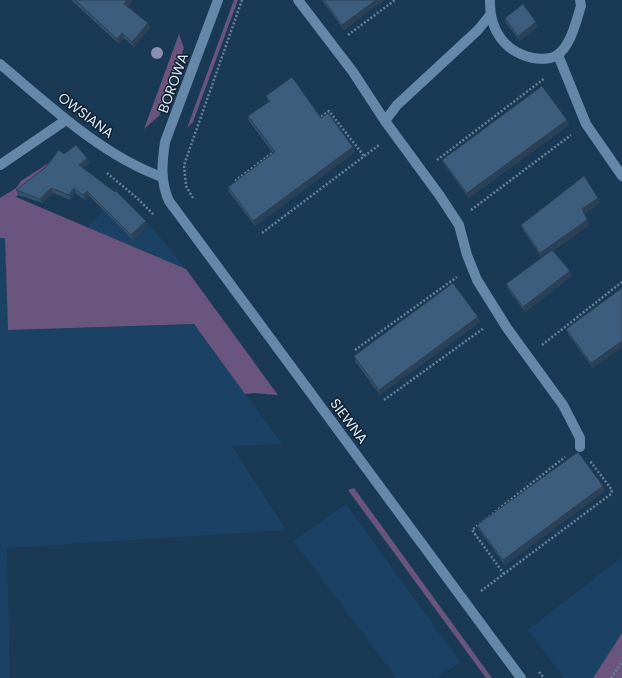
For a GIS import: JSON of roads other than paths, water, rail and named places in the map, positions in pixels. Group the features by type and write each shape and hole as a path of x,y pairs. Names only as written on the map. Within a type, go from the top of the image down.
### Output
{"street":[{"name":"BOROWA","path":"162,177 165,142 218,0"},
{"path":"298,0 333,45 385,122 422,171 456,221 477,280 499,316 562,405 580,438 580,447"},
{"path":"490,0 490,15 493,26 503,41 520,55 538,59 552,58 558,55 565,46 573,30 581,6 580,0"},
{"path":"385,122 397,105 478,30 490,15"},
{"path":"558,55 563,64 586,124 622,176"},
{"name":"OWSIANA","path":"0,64 66,120 116,154 162,177"},
{"path":"0,165 66,120"},
{"name":"SIEWNA","path":"162,177 162,184 168,201 521,678"}]}
